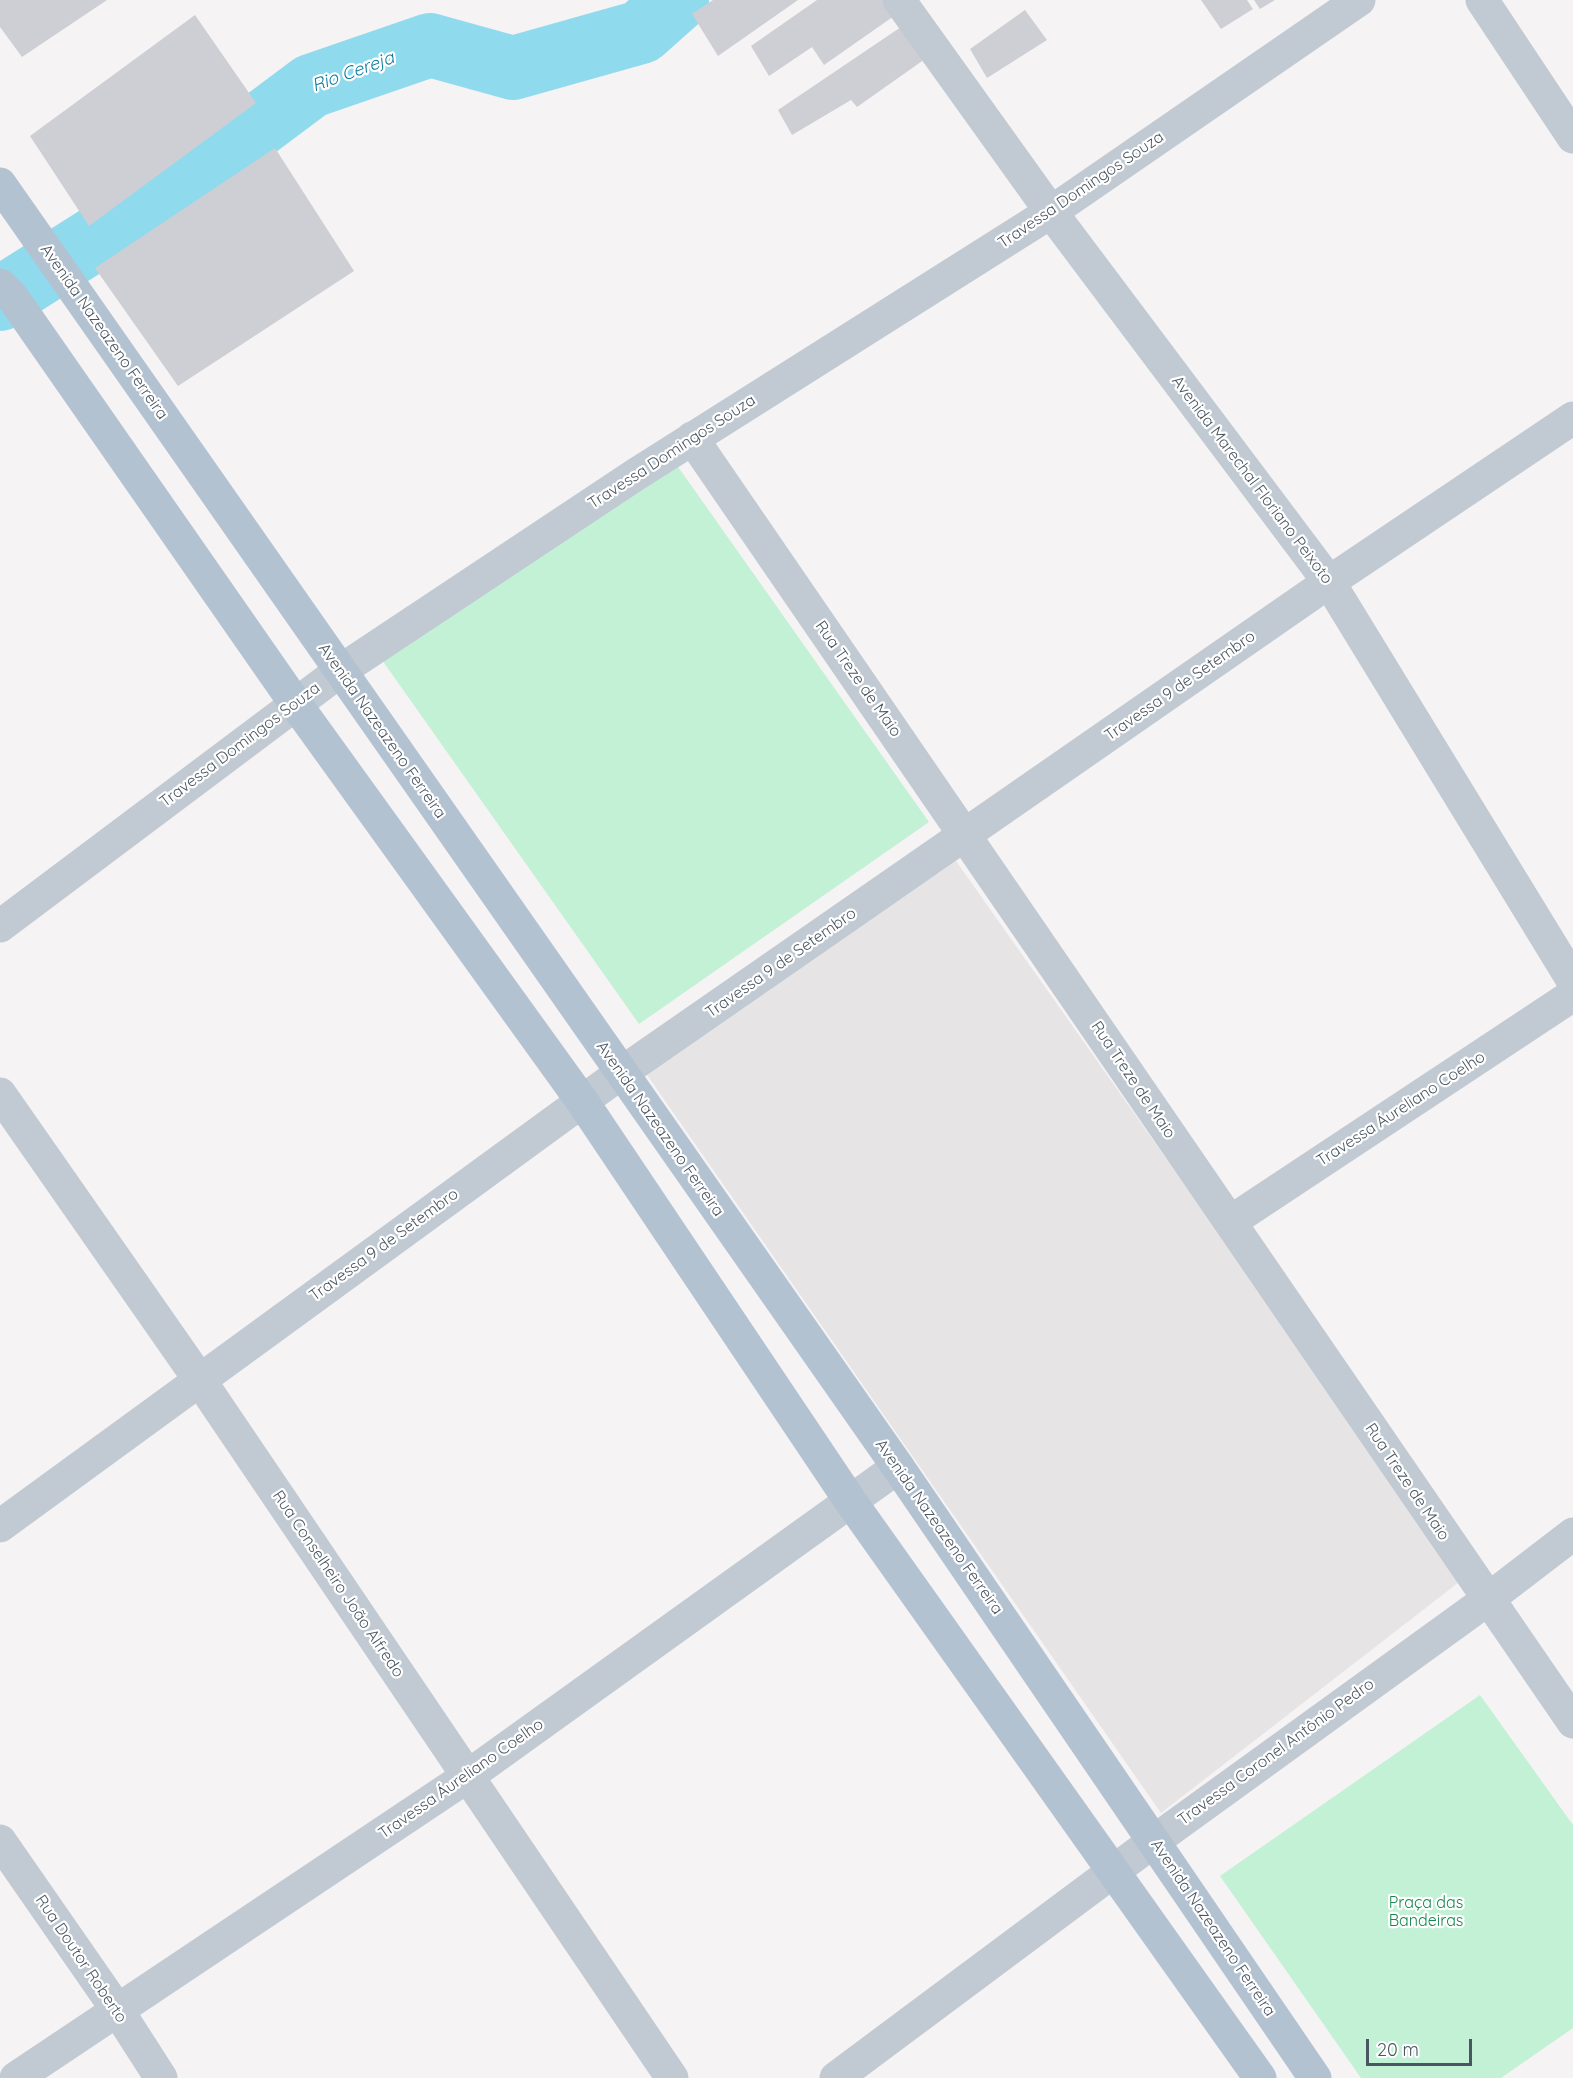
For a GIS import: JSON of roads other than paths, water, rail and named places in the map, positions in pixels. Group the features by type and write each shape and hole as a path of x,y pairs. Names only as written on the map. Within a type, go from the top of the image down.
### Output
{"main road":[{"name":"Avenida Nazeazeno Ferreira","path":"0,184 898,1467 1315,2078"},
{"path":"5,290 295,703 582,1101 851,1502 1260,2078"}],"street":[{"name":"Avenida Marechal Floriano Peixoto","path":"899,0 1051,212 1329,582 1573,981"},
{"name":"Travessa Domingos Souza","path":"0,926 340,671 692,438 1051,212 1359,0"},
{"path":"1482,0 1573,137"},
{"name":"Travessa 9 de Setembro","path":"0,1526 621,1073 966,836 1329,582 1573,418"},
{"name":"Rua Treze de Maio","path":"692,438 1487,1600 1573,1722"},
{"name":"Travessa Áureliano Coelho","path":"1230,1222 1573,996"},
{"name":"Rua Conselheiro João Alfredo","path":"0,1094 199,1379 672,2078"},
{"name":"Travessa Áureliano Coelho","path":"16,2078 468,1776 898,1467"},
{"name":"Travessa Coronel Antônio Pedro","path":"836,2078 1154,1841 1487,1600 1573,1534"},
{"name":"Rua Doutor Roberto","path":"0,1841 161,2078"}],"waterway":[{"name":"Rio Cereja","path":"0,299 172,190 311,86 430,45 513,68 641,32 677,0"}],"park label":[{"name":"Praça das Bandeiras","path":"1426,1912"}]}
